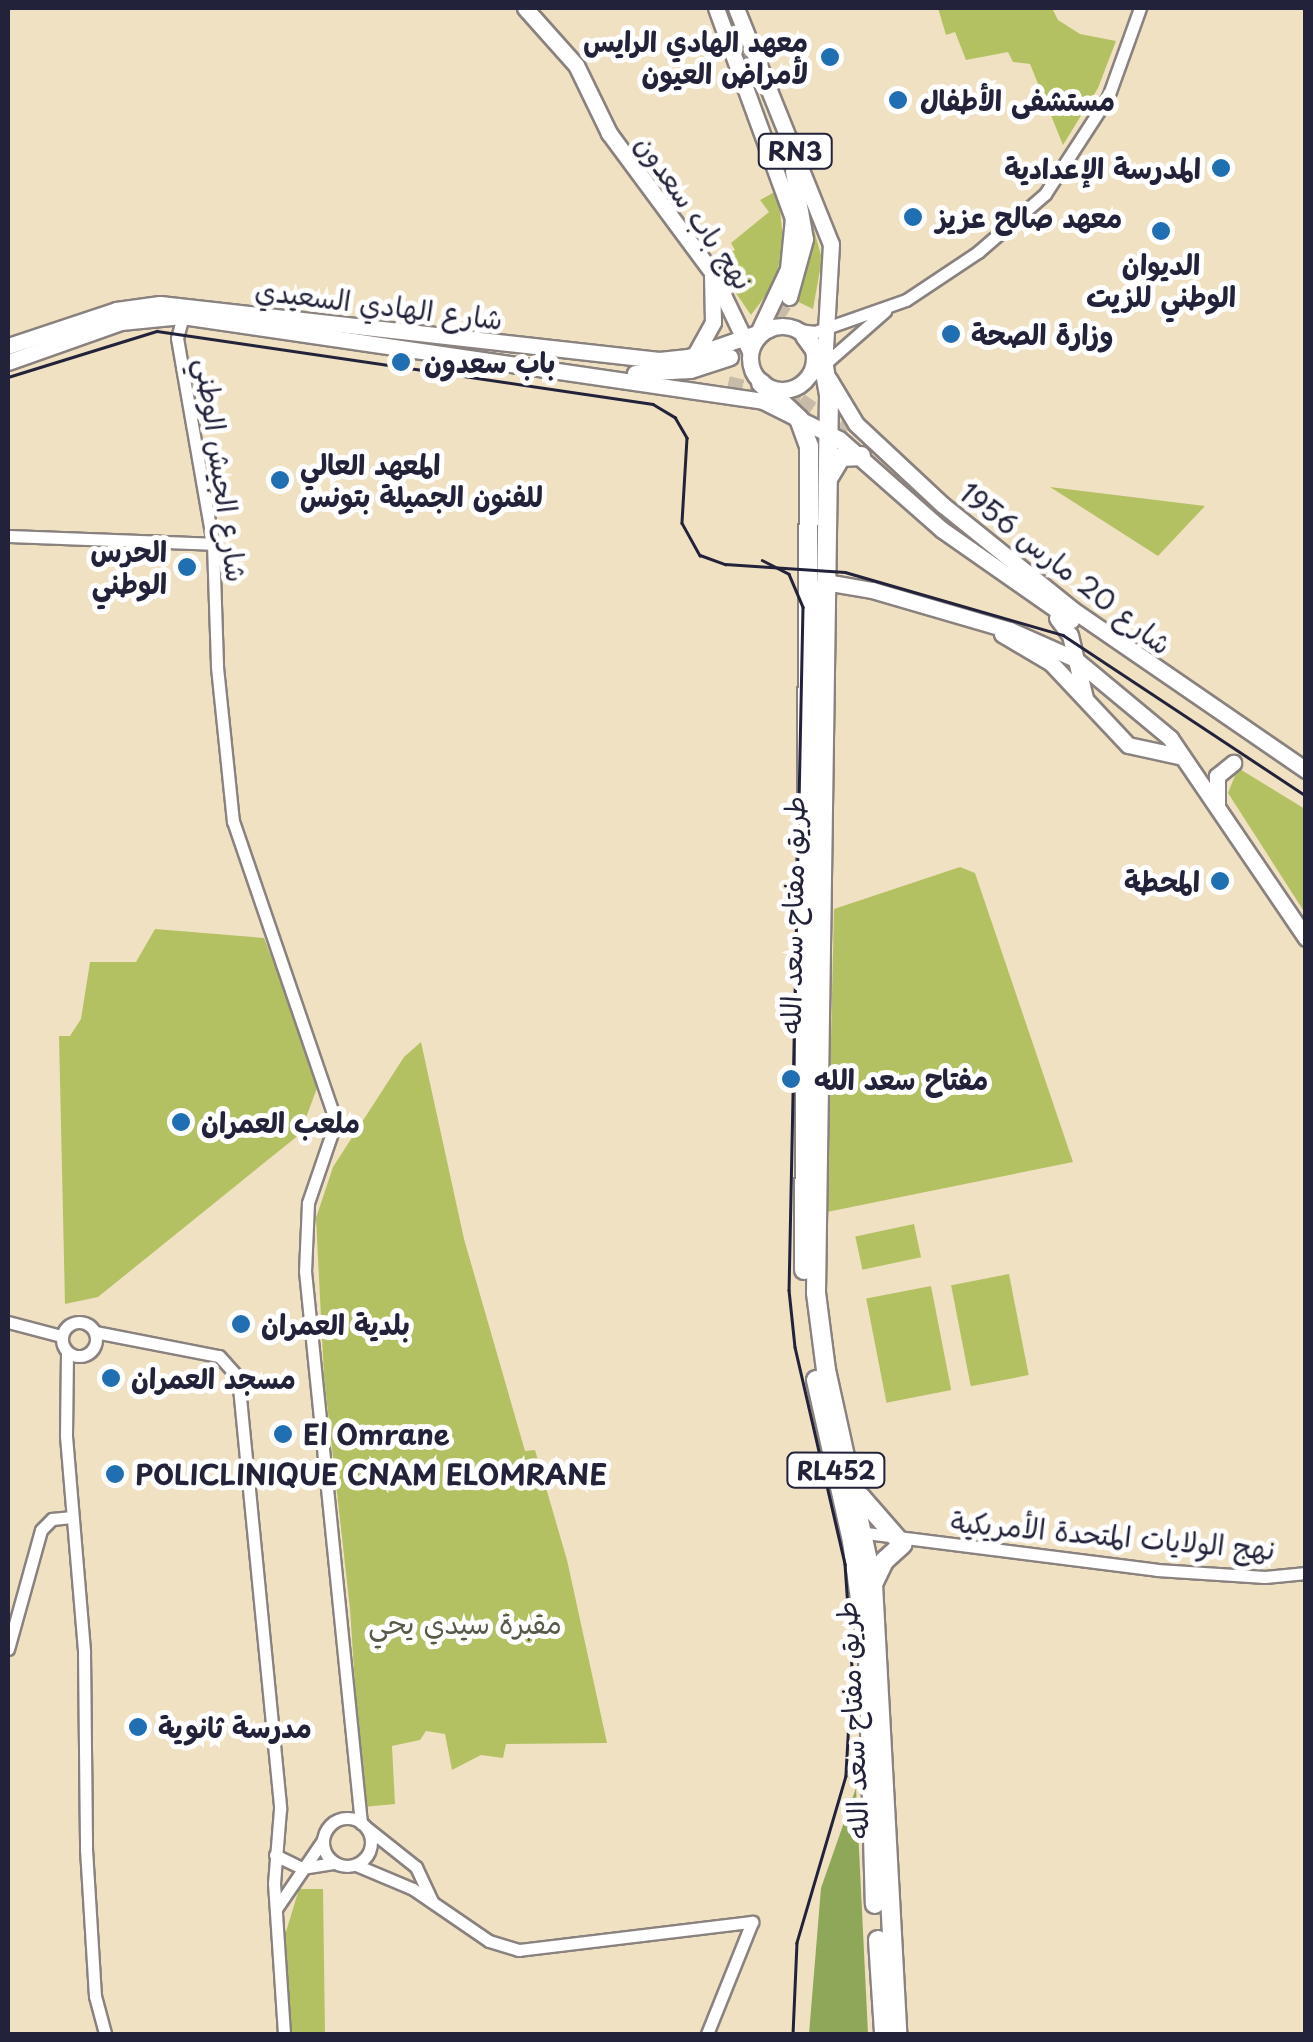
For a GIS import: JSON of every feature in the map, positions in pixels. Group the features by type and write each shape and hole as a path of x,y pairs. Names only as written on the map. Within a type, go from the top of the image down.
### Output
{"highway":[{"path":"802,333 817,368"},
{"name":"طريق مفتاح سعد الله","path":"817,368 837,431 826,486 816,1293 826,1370 856,1492 869,1674 884,2034"},
{"path":"773,389 792,411"},
{"name":"طريق مفتاح سعد الله","path":"792,411 808,440 801,1223 814,1370 873,1584 897,2034"},
{"path":"826,486 839,459 861,456"},
{"path":"856,1492 905,1541 884,1561 873,1584"}],"main road":[{"name":"نهج باب سعدون","path":"525,8 576,65 609,133 756,338"},
{"path":"726,8 798,207 798,250 787,296"},
{"name":"شارع الهادي السعيدي","path":"8,346 131,306 488,344 688,358 756,338 790,261 792,212 726,8"},
{"name":"RN3","path":"726,8 829,236 834,264 827,326 817,368"},
{"path":"688,358 712,328 712,272"},
{"name":"شارع الهادي السعيدي","path":"8,362 121,322 185,311 744,397 792,411"},
{"path":"802,333 756,338 773,389 817,368"},
{"path":"488,344 665,368 728,355 674,372 631,373"},
{"path":"517,362 728,383"},
{"name":"شارع 20 مارس 1956","path":"817,368 851,418 922,488 1073,610 1306,770"},
{"name":"شارع الهادي السعيدي","path":"744,397 773,389"},
{"name":"شارع 20 مارس 1956","path":"792,411 837,431 1071,620 1306,782"},
{"name":"شارع 20 مارس 1956","path":"837,431 941,529 1034,598 1071,620"},
{"path":"809,606 824,584 916,603 1036,640 1075,659 1147,716 1183,756 1306,938"},
{"path":"1034,598 1069,631 1089,706"},
{"path":"1036,640 1054,634 1053,614"},
{"path":"994,627 1051,663 1128,745 1183,756"},
{"path":"1147,716 1156,730 1152,750"},
{"path":"1152,750 1179,761 1221,814"},
{"path":"1221,814 1217,776 1233,763"}],"street":[{"path":"817,368 888,308 966,261 1045,194 1108,96 1140,8"},
{"path":"802,333 888,308"},
{"name":"شارع الجيش الوطني","path":"185,311 177,338 212,544 233,821 336,1120 308,1202 305,1271 355,1800 363,1825"},
{"path":"8,536 212,544"},
{"path":"8,1322 61,1336"},
{"path":"61,1336 75,1322 95,1332 219,1356 235,1368 278,1784 276,1909 284,2034"},
{"path":"67,1352 86,1355 95,1345 95,1332"},
{"path":"61,1336 67,1352 72,1517 84,1652 94,1986 104,2034"},
{"path":"8,1649 41,1530 52,1519 72,1517"},
{"name":"نهج الولايات المتحدة الأمريكية","path":"858,1537 1158,1570 1265,1577 1306,1572"},
{"path":"276,1909 330,1825 346,1818 355,1800"},
{"path":"346,1818 363,1825 416,1867 432,1901"},
{"path":"356,1864 370,1846 363,1825"},
{"path":"322,1840 335,1863"},
{"path":"276,1854 302,1868 356,1864 432,1901 475,1933 520,1950 752,1922 707,2034"}],"green space":[{"path":"938,8 1052,8 1058,20 1080,34 1116,41 1098,88 1063,145 1030,64 1013,62 1008,52 966,60 955,32 946,35"},
{"path":"778,190 784,248 772,287 751,315 713,260 735,250 731,243 769,212 760,200"},
{"path":"807,204 822,259 813,309 792,299"},
{"path":"1050,487 1205,506 1158,556"},
{"path":"1238,768 1305,809 1305,913 1228,793"},
{"path":"960,867 975,873 1073,1162 827,1212 834,909"},
{"name":"ملعب العمران","path":"155,929 264,938 320,1080 300,1134 98,1297 65,1304 59,1036 70,1036 81,1019 90,962 136,962"},
{"name":"مقبرة سيدي يحي","path":"421,1042 464,1239 525,1451 535,1450 567,1560 607,1743 506,1744 503,1758 481,1755 452,1770 445,1734 426,1731 420,1740 392,1746 395,1804 363,1807 350,1609 324,1377 316,1218 333,1167 404,1057"},
{"path":"914,1224 921,1257 862,1270 855,1236"},
{"path":"1009,1274 1029,1375 971,1386 951,1285"},
{"path":"931,1286 951,1390 886,1403 866,1299"},
{"path":"856,1788 868,2034 809,2034 821,1888"},
{"path":"299,1889 323,1889 325,2034 290,2034 285,1935"}],"tunnel":[{"path":"730,357 764,336 789,297"},
{"path":"728,383 800,400 846,432"}],"tram line":[{"path":"8,377 157,331 653,404 675,417 687,438 682,523 700,555 725,564 845,572 1063,635 1306,796"},
{"path":"762,560 789,574 803,607 789,1290 795,1347 845,1564 852,1667 846,1776 797,1943 793,2034"}],"place":[{"name":"معهد الهادي الرايس لأمراض العيون","path":"830,57"},
{"name":"مستشفى الأطفال","path":"898,100"},
{"name":"المدرسة الإعدادية","path":"1221,168"},
{"name":"معهد صالح عزيز","path":"913,217"},
{"name":"الديوان الوطني للزيت","path":"1161,231"},
{"name":"وزارة الصحة","path":"951,334"},
{"name":"باب سعدون","path":"401,362"},
{"name":"المعهد العالي للفنون الجميلة بتونس","path":"280,480"},
{"name":"الحرس الوطني","path":"187,567"},
{"name":"المحطة","path":"1220,881"},
{"name":"مفتاح سعد الله","path":"791,1079"},
{"name":"ملعب العمران","path":"181,1122"},
{"name":"بلدية العمران","path":"241,1324"},
{"name":"مسجد العمران","path":"111,1378"},
{"name":"El Omrane","path":"283,1434"},
{"name":"POLICLINIQUE CNAM ELOMRANE","path":"115,1474"},
{"name":"مدرسة ثانوية","path":"138,1727"}]}
